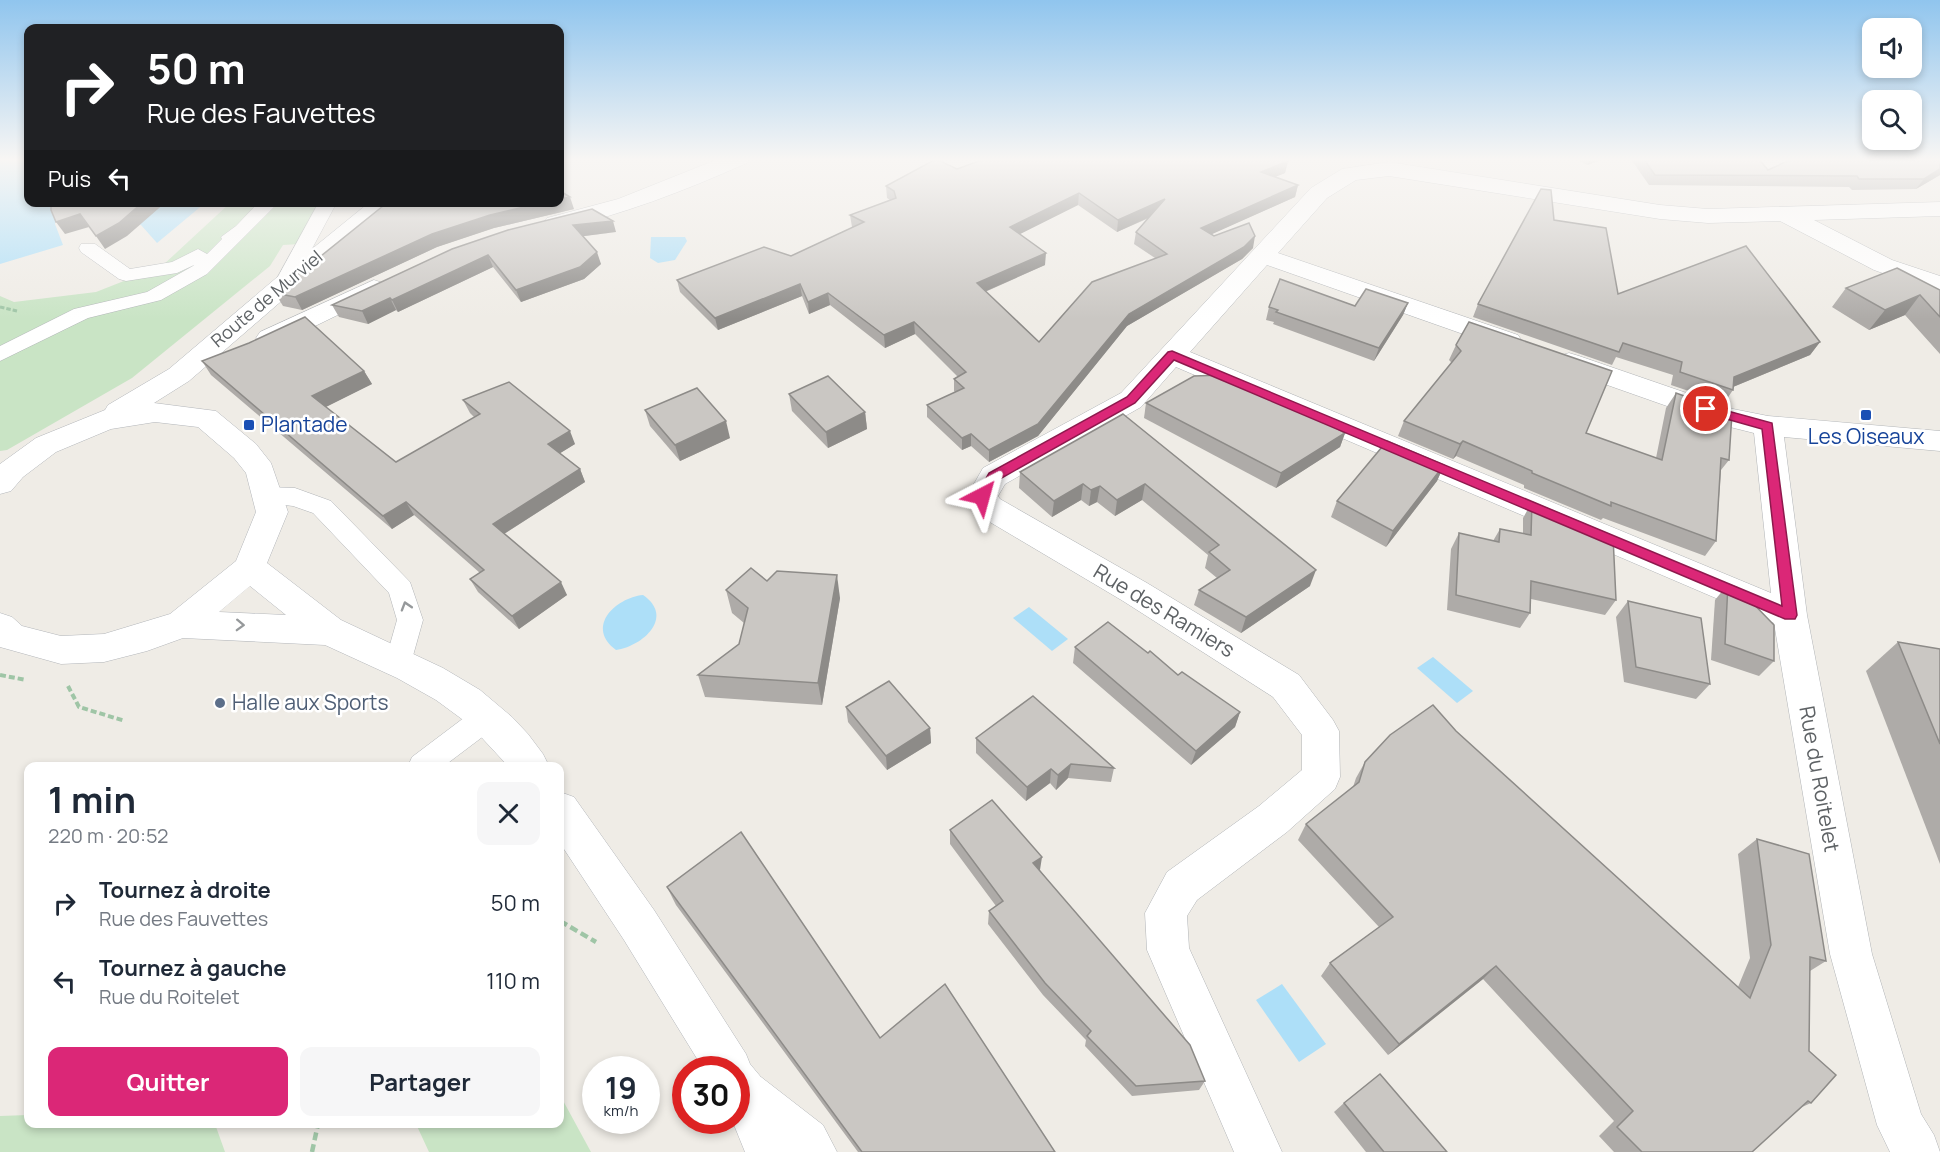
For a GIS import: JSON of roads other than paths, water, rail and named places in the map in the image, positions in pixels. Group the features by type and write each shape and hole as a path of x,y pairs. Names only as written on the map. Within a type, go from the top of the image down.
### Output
{"street":[{"name":"Route de Murviel","path":"105,420 179,375 284,284 373,212"},
{"path":"537,226 606,212"},
{"name":"Rue des Ramiers","path":"1258,1152 1168,950 1166,913 1182,886 1273,819 1321,777 1320,731 1286,686 1135,592 989,507 982,496 994,477 1131,400 1301,212"},
{"name":"Rue des Ramiers","path":"1658,212 1708,216 1785,214"},
{"path":"1785,214 1843,212"},
{"path":"1785,214 1883,265 1940,285"},
{"path":"1261,255 1728,417 1768,426 1940,441"},
{"path":"179,375 244,350 396,277"},
{"path":"1172,355 1790,615"},
{"name":"Route de Murviel","path":"155,412 179,375"},
{"path":"4,476 46,445 105,420 155,412 206,418 253,460 260,470 272,512 249,568 182,624 147,637 105,648 61,650 4,634"},
{"name":"Rue du Roitelet","path":"1768,426 1790,615 1851,954 1909,1139"},
{"path":"249,568 263,576 330,631 442,683 470,701 515,745 527,762"},
{"path":"182,624 330,631"},
{"path":"564,816 639,925 721,1056"},
{"path":"750,1092 806,1142 813,1152"},
{"path":"750,1110 769,1152"}],"lane":[{"path":"0,354 81,313 154,296 200,270 261,212"},
{"path":"284,284 323,212"},
{"path":"88,248 126,275 177,267 243,230"},
{"path":"267,496 296,497 322,507 401,589 410,620 399,663"},
{"path":"427,762 487,717"}],"water":[{"path":"0,212 55,212 55,224 63,245 0,264"},
{"path":"132,212 194,212 157,243 141,225 124,216"},
{"path":"651,237 685,237 687,241 675,260 658,263 650,258"},
{"path":"643,595 656,612 656,621 645,637 616,650 607,641 603,632 607,615 623,602"},
{"path":"1029,607 1068,639 1052,651 1013,618"},
{"path":"1433,657 1473,691 1457,703 1417,668"},
{"path":"1282,984 1326,1044 1299,1062 1256,1000"}],"place":[{"name":"Les Oiseaux","path":"1866,415"},
{"name":"Plantade","path":"249,425"},
{"name":"Halle aux Sports","path":"220,703"}]}
